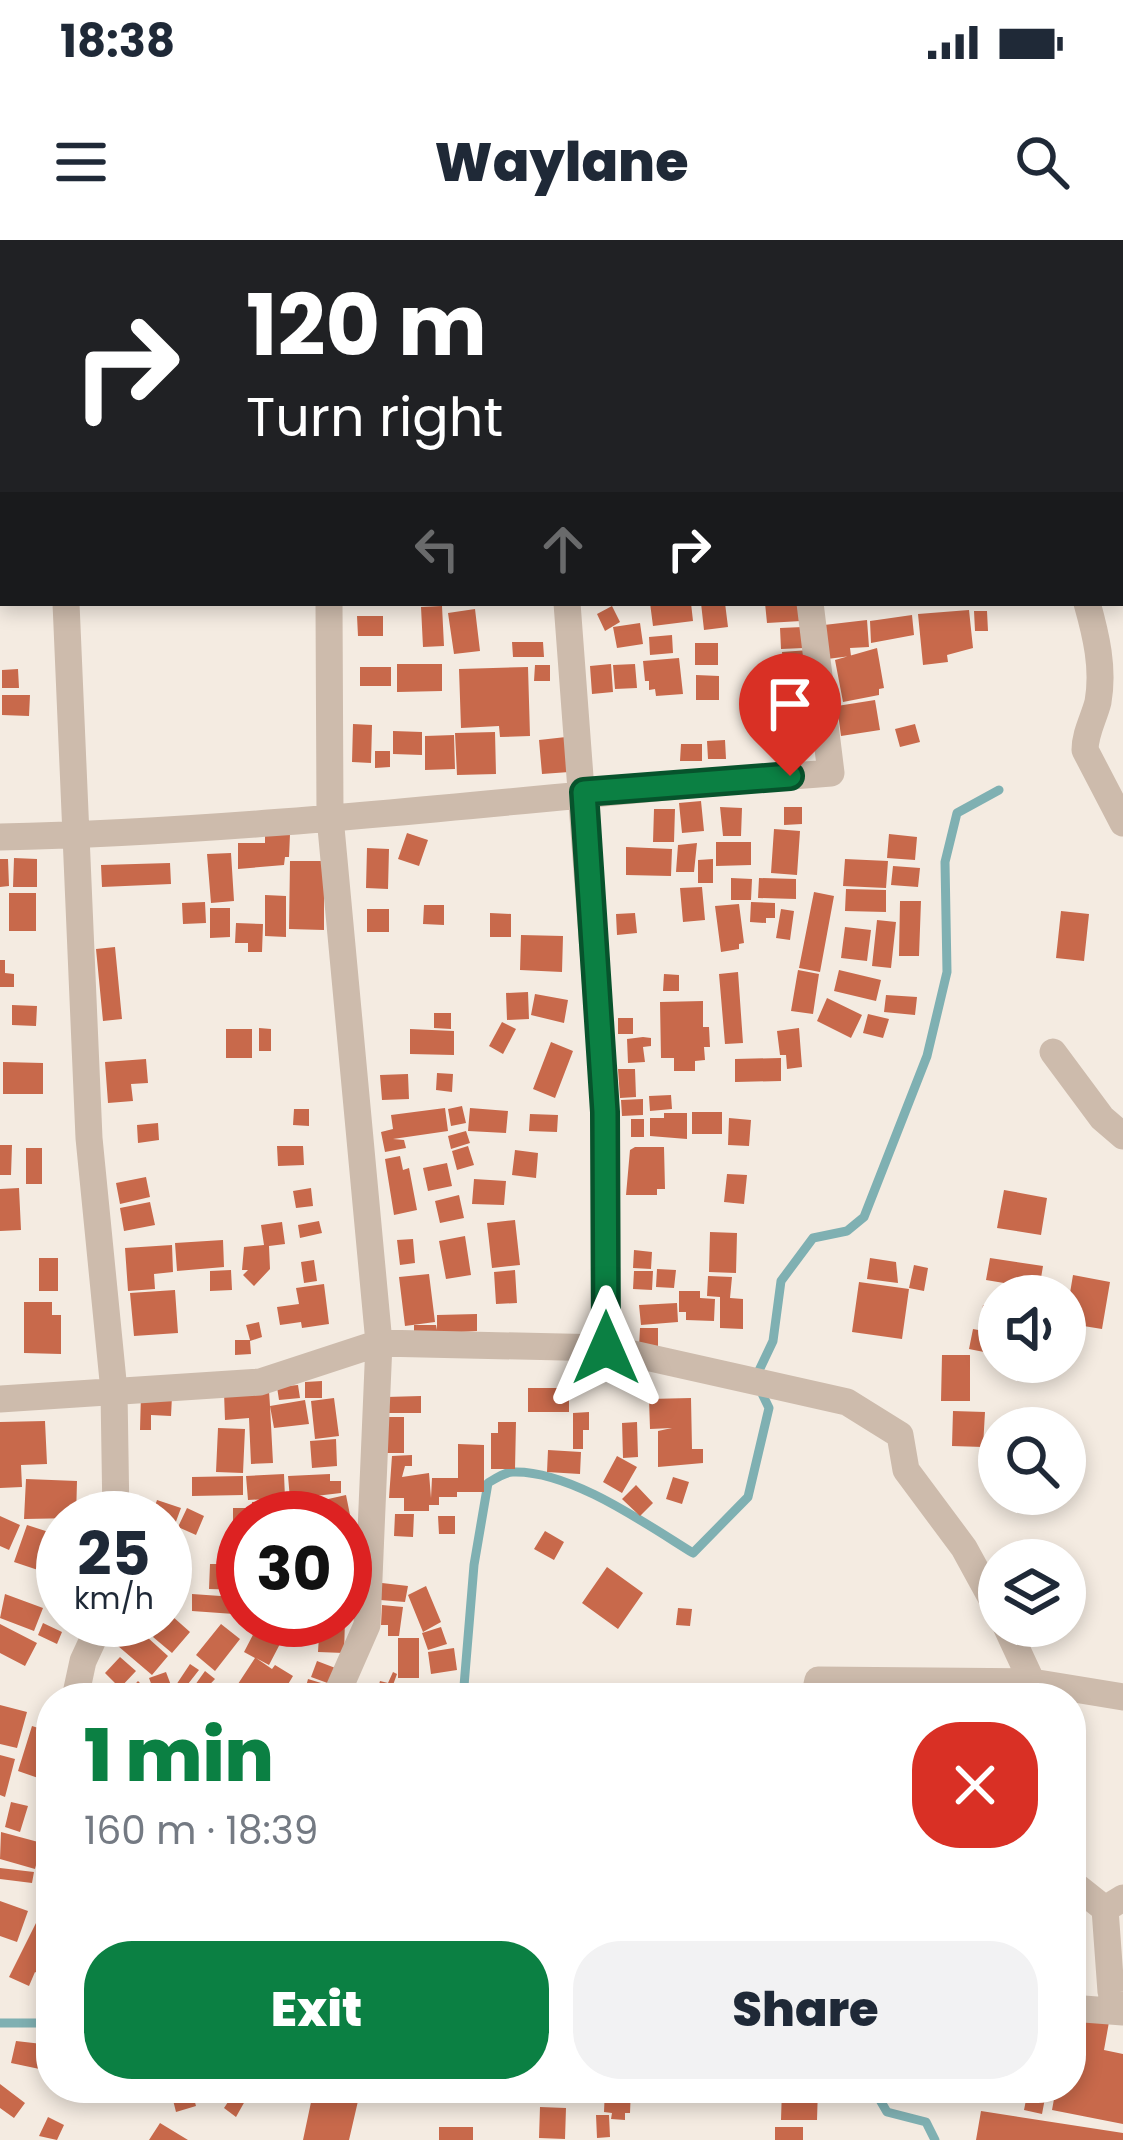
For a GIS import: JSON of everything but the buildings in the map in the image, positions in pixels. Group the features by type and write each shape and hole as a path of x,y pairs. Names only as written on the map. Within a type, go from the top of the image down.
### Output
{"street":[{"path":"66,606 88,1138 114,1391 116,1491"},
{"path":"329,606 330,817 379,1343 367,1625 342,1683"},
{"path":"567,606 605,1112 606,1348"},
{"path":"0,836 75,835 476,806 584,792 831,772 810,606"},
{"path":"1088,606 1100,664 1099,697 1085,750 1123,823"},
{"path":"1053,1052 1102,1118 1123,1136"},
{"path":"0,1399 260,1382 379,1343 606,1348 847,1402 900,1435 906,1470 978,1574"},
{"path":"78,1683 89,1647"},
{"path":"1016,1647 1032,1683"},
{"path":"817,1683 883,1683"},
{"path":"1086,1694 1123,1697"},
{"path":"1086,1890 1114,1904 1111,1992 1123,2009"},
{"path":"1086,2008 1123,2009"}],"waterway":[{"path":"464,1683 474,1565 488,1483 513,1472 559,1480 607,1501 693,1553 748,1497 769,1408 755,1379 773,1341 781,1281 813,1238 847,1231 864,1217 927,1056 947,972 945,862 957,813 999,790"},
{"path":"0,2023 36,2023"},
{"path":"882,2103 887,2112 926,2122 935,2140"}],"route":[{"path":"606,1348 605,1112 584,792 790,776"}]}
